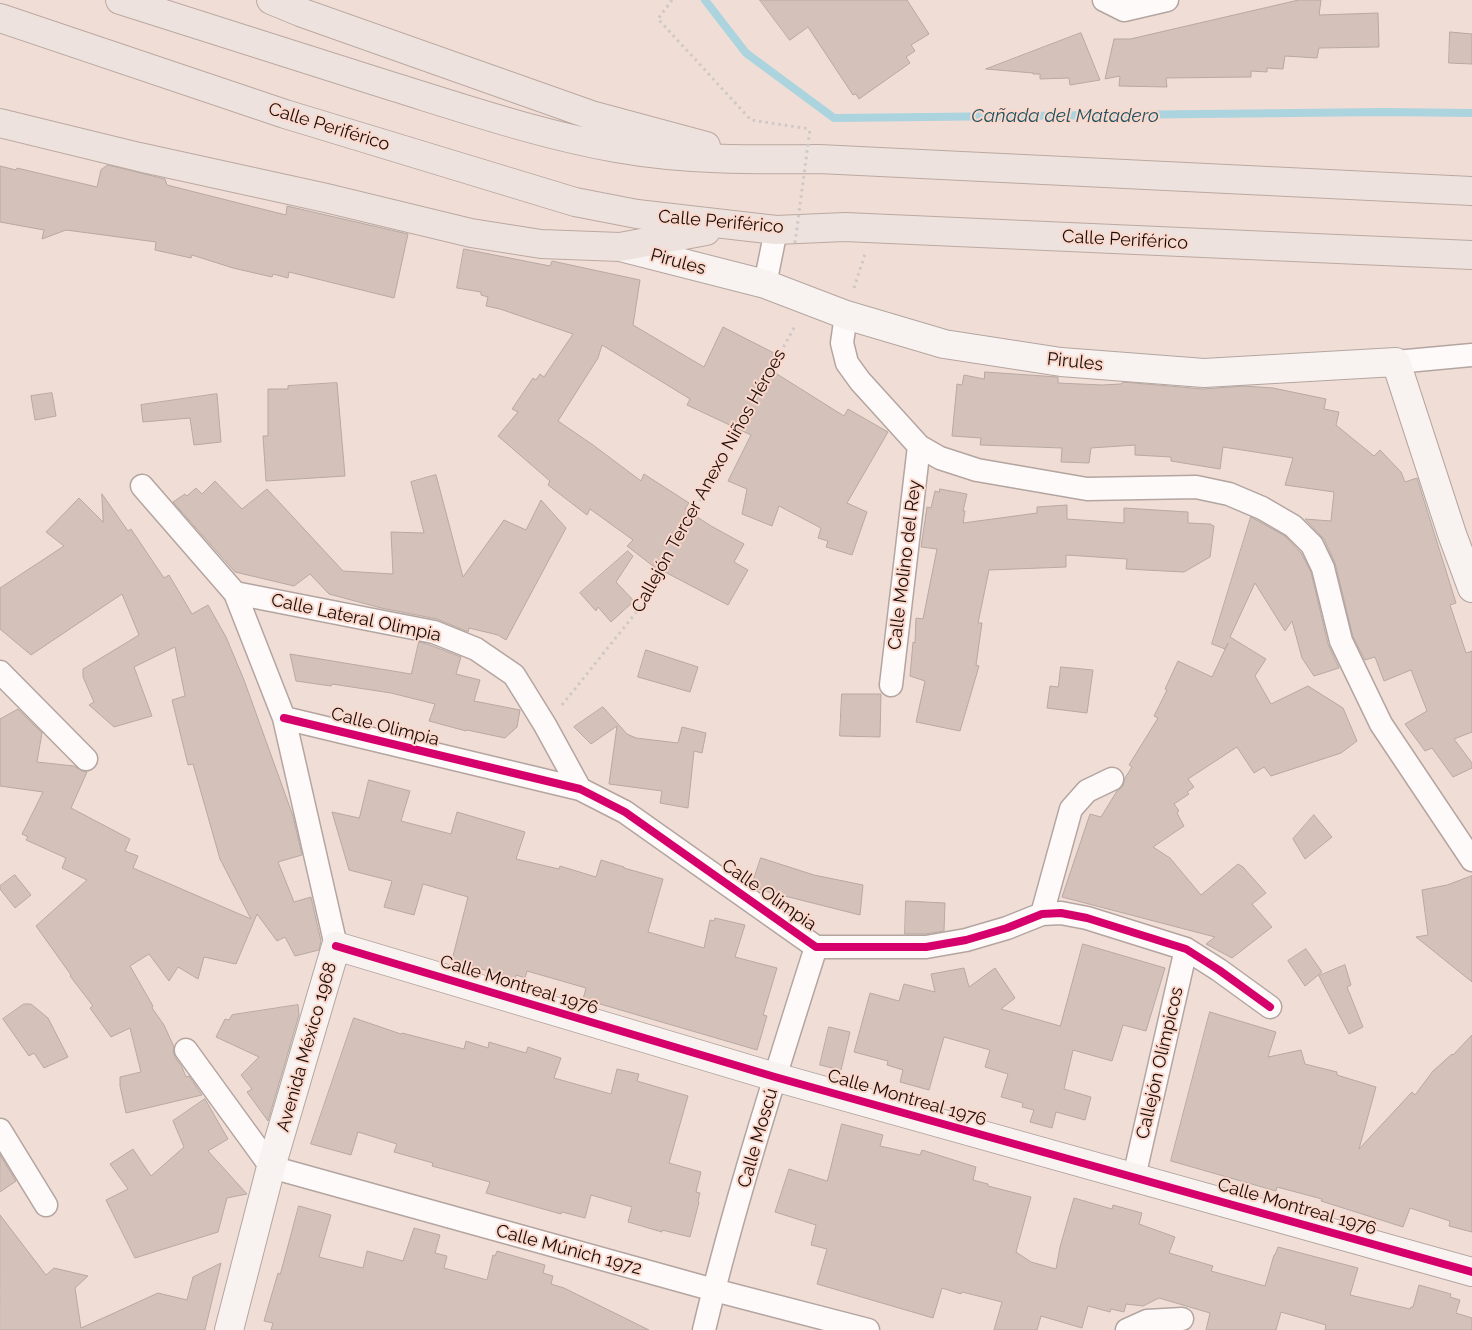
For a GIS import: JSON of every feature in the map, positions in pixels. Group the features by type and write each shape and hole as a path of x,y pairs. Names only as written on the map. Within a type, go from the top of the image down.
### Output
{"highway":[{"path":"120,0 475,112 616,148 682,156 750,160 819,159 1472,191"},
{"path":"271,0 591,115 667,134 750,160"},
{"name":"Calle Periférico","path":"0,18 285,114 575,202 637,214 734,226 785,237 844,227 1472,255"},
{"path":"0,123 471,233 541,244 620,247 734,226"}],"street":[{"path":"1104,0 1124,10 1167,0"},
{"path":"765,284 785,237"},
{"name":"Pirules","path":"620,247 765,284 846,316 944,344 1061,362 1204,373 1396,362"},
{"path":"846,316 842,343 847,363 860,381 919,446 940,458 977,470 1087,489 1196,488 1229,494 1262,508 1293,526 1312,545 1323,568 1341,641 1381,724 1472,860"},
{"path":"1472,355 1396,362 1452,534 1472,588"},
{"name":"Calle Molino del Rey","path":"890,685 919,446"},
{"name":"Avenida México 1968","path":"142,486 235,593 284,718 336,946 271,1167 229,1330"},
{"name":"Calle Lateral Olimpia","path":"235,593 434,632 476,649 514,675 545,725 580,790"},
{"path":"0,672 86,759"},
{"name":"Calle Olimpia","path":"284,718 580,790 625,812 816,947 926,947 966,940 1007,928 1042,914 1061,913 1087,918 1186,949 1270,1007"},
{"path":"1042,914 1071,809 1087,792 1112,778"},
{"name":"Calle Montreal 1976","path":"336,946 775,1077 1472,1272"},
{"name":"Calle Moscú","path":"704,1330 775,1077 816,947"},
{"name":"Callejón Olímpicos","path":"1134,1177 1186,949"},
{"path":"186,1050 271,1167"},
{"path":"0,1130 46,1205"},
{"name":"Calle Múnich 1972","path":"271,1167 714,1290 868,1330"},
{"path":"1127,1330 1147,1321 1182,1319"}],"path":[{"path":"672,0 658,19 751,120 810,129 785,237"},
{"path":"846,316 867,248"}],"building":[{"path":"760,0 907,0 929,34 911,45 915,51 906,57 910,63 859,99 856,94 853,95 808,27 790,40"},
{"path":"1299,0 1321,0 1319,15 1378,13 1379,47 1319,48 1317,58 1285,56 1283,69 1267,68 1267,72 1251,71 1251,77 1166,78 1167,87 1119,86 1120,76 1105,79 1114,39 1130,39"},
{"path":"1450,32 1472,34 1472,64 1449,63"},
{"path":"1081,33 1100,80 1070,85 1069,78 1040,79 1040,74 986,69"},
{"path":"108,165 165,179 167,185 286,215 287,206 408,234 394,298 289,272 288,278 273,274 272,277 233,268 192,255 191,258 155,250 156,242 66,230 42,239 44,230 0,222 0,166 16,170 17,168 97,187 101,170"},
{"path":"464,249 550,266 552,261 640,280 633,325 704,367 723,327 776,354 769,369 844,416 848,409 888,432 847,503 867,512 852,555 826,547 828,541 818,538 821,528 779,506 772,526 742,514 747,489 728,481 751,435 687,405 690,399 602,345 598,358 558,421 641,481 644,474 689,503 685,509 744,544 734,562 748,570 728,605 663,571 662,573 627,546 633,540 590,509 587,515 548,485 550,481 498,436 518,412 512,409 533,378 536,380 540,374 544,377 573,334 486,306 488,297 481,295 481,292 457,288"},
{"path":"985,372 1058,377 1058,383 1102,385 1121,384 1123,382 1203,389 1244,386 1273,388 1326,399 1324,409 1339,412 1336,425 1374,456 1380,450 1401,472 1405,482 1417,478 1456,603 1450,605 1466,653 1472,651 1472,732 1454,739 1472,763 1472,768 1453,777 1432,748 1425,751 1405,724 1427,711 1411,670 1384,681 1375,657 1365,660 1353,637 1335,563 1324,539 1305,519 1331,521 1334,492 1285,485 1293,458 1223,447 1220,469 1171,461 1171,457 1135,455 1135,445 1091,448 1089,463 1061,462 1062,448 980,445 981,438 952,436 957,384 962,385 964,375 984,379"},
{"path":"337,383 345,476 266,481 263,436 268,436 268,389 288,389 288,386"},
{"path":"52,393 56,416 35,420 31,396"},
{"path":"217,394 221,442 194,445 190,418 143,422 141,405"},
{"path":"436,475 463,577 504,520 526,530 541,500 566,528 506,640 498,635 469,628 468,632 437,619 381,608 329,594 310,574 294,586 235,572 173,502 185,494 187,496 196,488 202,494 215,481 242,509 267,489 343,571 393,574 391,532 424,533 411,482"},
{"path":"940,489 967,494 963,511 965,511 963,523 1037,513 1037,507 1067,505 1067,519 1124,523 1124,508 1188,512 1188,523 1211,524 1214,526 1210,557 1184,572 1126,569 1127,559 1066,555 1066,567 989,570 978,623 982,623 976,665 979,666 960,731 916,722 925,681 910,676 913,642 915,643 916,618 923,619 937,549 921,547 927,507 931,508 935,491 939,492"},
{"path":"102,494 128,531 131,529 164,578 169,575 192,614 208,605 226,637 244,680 293,816 302,855 278,862 294,902 311,897 321,941 319,950 295,956 285,937 277,941 257,914 236,964 204,957 198,979 178,967 169,981 149,954 130,966 153,1006 152,1008 164,1025 174,1047 175,1057 186,1077 189,1076 202,1095 126,1113 120,1077 141,1072 130,1028 111,1037 90,1008 93,1006 36,926 87,880 62,868 66,858 26,840 28,837 22,834 43,792 0,786 0,719 18,709 42,733 37,762 74,766 87,772 71,808 130,839 125,851 138,856 133,868 251,919 220,859 193,764 188,765 172,700 185,696 175,647 134,667 152,716 114,727 89,705 94,702 83,677 83,669 139,635 122,594 31,655 0,629 0,588 64,546 46,532 79,498 103,522"},
{"path":"1251,517 1285,536 1301,553 1311,572 1328,644 1339,668 1314,676 1302,658 1292,621 1285,631 1255,583 1230,637 1266,659 1255,676 1271,704 1308,686 1343,708 1357,741 1341,753 1271,776 1264,767 1254,773 1237,747 1188,779 1194,787 1187,792 1189,794 1174,804 1179,811 1177,813 1184,826 1153,847 1170,858 1201,895 1238,864 1243,867 1266,893 1252,904 1272,927 1232,958 1206,944 1215,937 1062,897 1090,814 1101,817 1117,791 1123,786 1125,778 1132,767 1129,765 1158,718 1154,716 1167,690 1165,689 1178,661 1212,677 1228,643 1225,649 1212,644"},
{"path":"628,551 633,556 616,582 634,601 611,622 598,607 596,611 580,593"},
{"path":"419,642 461,657 456,674 480,680 474,701 520,710 517,727 505,738 466,731 429,721 435,704 391,693 332,684 331,686 296,681 290,654 411,674"},
{"path":"646,650 698,667 690,692 638,677"},
{"path":"1061,667 1093,670 1087,713 1047,708 1050,686 1058,687"},
{"path":"842,694 881,694 880,737 840,736"},
{"path":"603,707 627,734 636,738 678,743 682,727 706,733 702,753 694,751 688,808 660,803 662,791 609,784 617,726 591,744 574,727"},
{"path":"369,780 410,791 401,821 451,834 457,812 525,832 516,859 559,869 560,866 596,877 601,860 663,879 648,932 704,948 710,920 714,921 715,918 745,925 735,957 777,968 763,1015 767,1016 757,1050 583,999 586,988 527,971 525,978 516,975 515,979 452,960 468,897 423,884 414,915 384,907 392,881 349,870 332,812 359,818"},
{"path":"1314,815 1332,837 1305,859 1293,839"},
{"path":"761,858 814,875 863,885 860,915 757,889 752,885"},
{"path":"15,875 31,895 15,908 0,889 0,886"},
{"path":"1472,876 1472,982 1416,937 1428,935 1422,890 1447,885"},
{"path":"906,901 945,903 944,931 925,934 905,934"},
{"path":"1083,944 1165,968 1146,1031 1123,1025 1112,1061 1073,1050 1064,1089 1091,1097 1085,1120 1056,1112 1052,1128 1030,1122 1034,1110 1022,1107 1023,1103 1001,1097 1008,1074 985,1067 990,1050 944,1037 929,1090 900,1082 903,1070 887,1065 888,1061 854,1052 870,993 899,1001 904,984 935,992 931,974 964,968 969,987 995,968 1015,998 1001,1009 1060,1026"},
{"path":"1306,949 1322,972 1305,986 1288,961"},
{"path":"1345,965 1351,985 1347,987 1363,1027 1349,1034 1319,976"},
{"path":"24,1004 31,1004 48,1018 68,1057 44,1068 34,1053 29,1056 3,1019"},
{"path":"298,1005 299,1015 268,1121 247,1092 252,1089 241,1075 259,1057 216,1037 225,1019 229,1020 232,1015"},
{"path":"1210,1012 1276,1032 1268,1057 1301,1050 1305,1064 1337,1072 1337,1075 1376,1087 1359,1149 1412,1092 1415,1095 1433,1071 1453,1055 1472,1035 1472,1232 1449,1226 1450,1221 1410,1208 1403,1227 1321,1201 1322,1199 1277,1187 1276,1191 1171,1161"},
{"path":"354,1018 401,1034 464,1049 466,1041 488,1048 489,1042 526,1053 528,1047 561,1058 554,1078 611,1094 617,1069 639,1074 637,1081 688,1096 669,1163 701,1172 696,1192 700,1193 699,1202 690,1237 662,1230 662,1232 628,1222 632,1207 591,1195 585,1218 562,1212 561,1214 486,1193 490,1182 432,1166 433,1163 394,1152 397,1144 358,1132 351,1155 311,1144"},
{"path":"829,1027 850,1032 841,1070 820,1065"},
{"path":"205,1099 228,1139 208,1151 247,1194 227,1198 218,1232 135,1258 106,1200 128,1189 110,1164 133,1149 151,1176 184,1147 173,1121"},
{"path":"842,1124 883,1135 880,1146 920,1155 922,1150 976,1167 973,1180 988,1184 988,1186 1031,1197 1016,1252 1031,1262 1056,1269 1060,1247 1074,1198 1112,1209 1113,1205 1142,1213 1139,1224 1175,1237 1169,1253 1213,1266 1211,1271 1265,1286 1278,1247 1358,1268 1350,1295 1410,1309 1413,1307 1419,1285 1451,1294 1450,1297 1460,1300 1456,1313 1472,1318 1472,1330 1325,1330 1326,1325 1281,1312 1276,1330 1206,1330 1210,1313 1159,1298 1143,1306 1126,1304 1124,1312 1111,1309 1110,1312 1088,1306 1082,1328 1041,1316 1037,1330 994,1330 1002,1302 962,1292 961,1294 942,1288 933,1318 817,1284 827,1249 811,1245 816,1225 775,1212 789,1169 827,1181"},
{"path":"0,1155 16,1181 0,1192"},
{"path":"299,1206 331,1215 319,1257 363,1268 367,1251 403,1261 414,1228 440,1235 435,1253 447,1256 444,1268 487,1280 493,1255 495,1256 497,1251 545,1265 543,1273 553,1276 551,1284 564,1288 649,1330 271,1330 273,1323 264,1321 278,1273 280,1274"},
{"path":"0,1215 46,1275 54,1268 88,1276 75,1288 81,1328 158,1293 187,1300 193,1277 221,1263 205,1330 0,1330"}],"waterway":[{"name":"Cañada del Matadero","path":"705,0 746,53 834,118 1385,112 1472,113"}],"cycle path":[{"path":"284,718 580,789 625,812 816,947 926,947 966,940 1007,928 1042,914 1061,913 1087,918 1186,949 1270,1007"},
{"path":"336,946 775,1077 1472,1272"}]}
